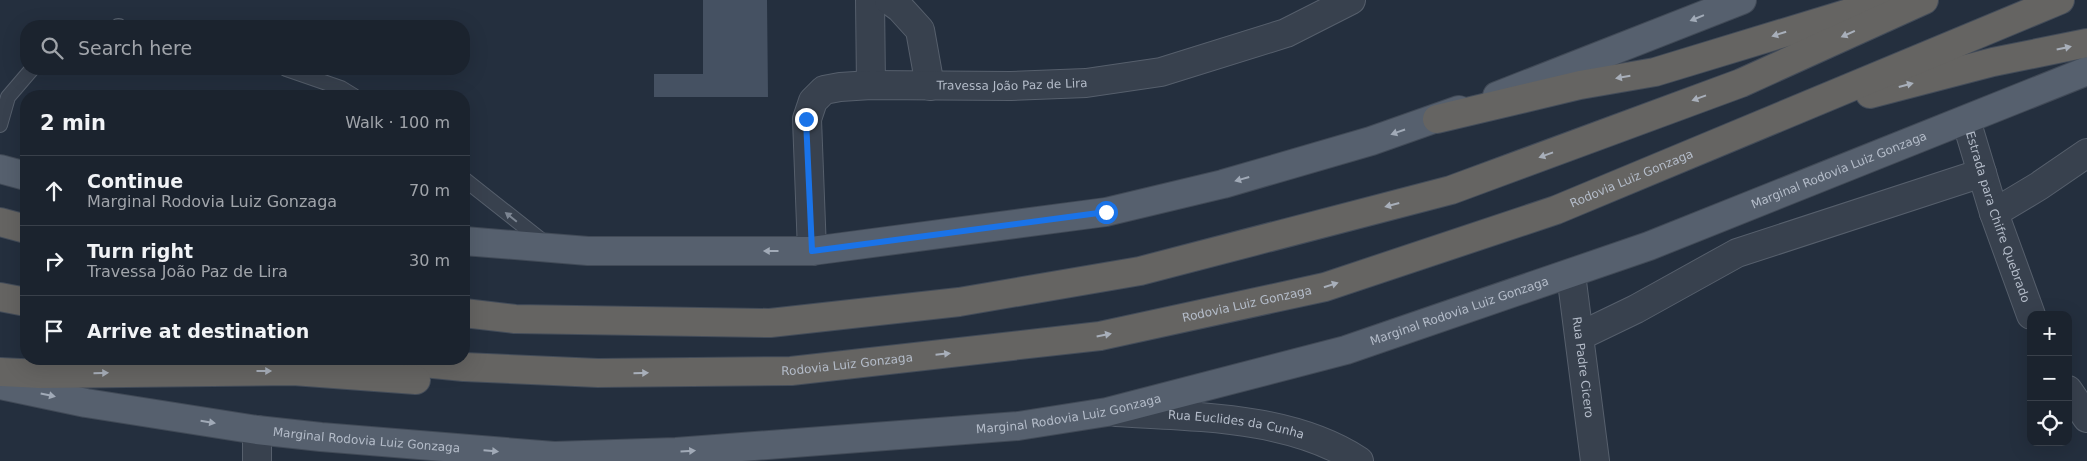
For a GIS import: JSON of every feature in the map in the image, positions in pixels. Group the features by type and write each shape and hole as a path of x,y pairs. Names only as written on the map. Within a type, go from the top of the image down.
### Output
{"highway":[{"path":"1436,119 1580,84 1654,72 1893,0"},
{"path":"470,314 515,319 770,323 958,302 1140,271 1451,190 1741,82 1924,0"},
{"name":"Rodovia Luiz Gonzaga","path":"444,365 598,373 791,371 1100,336 1326,287 1556,210 2060,0"},
{"path":"1774,119 1994,62 2087,43"},
{"path":"0,222 20,227"},
{"path":"0,242 20,247"},
{"path":"0,297 20,301"},
{"path":"0,372 41,374 293,371 452,382 499,382 598,373"}],"main road":[{"path":"470,241 588,251 812,251 1106,212 1223,184 1371,141 1436,119 1742,0"},
{"name":"Marginal Rodovia Luiz Gonzaga","path":"0,385 86,403 257,430 321,438 554,459 599,458 1018,426 1107,412 1346,350 1649,246 2087,71"},
{"path":"0,169 20,174"}],"street":[{"path":"870,0 871,85"},
{"path":"889,0 900,8 920,30 930,86"},
{"name":"Travessa João Paz de Lira","path":"812,251 806,119 813,101 824,90 871,85 1011,86 1086,83 1160,72 1286,33 1351,0"},
{"name":"Estrada para Chifre Quebrado","path":"1966,120 1994,213 2030,311"},
{"path":"1994,213 2087,153"},
{"path":"1580,336 1636,309 1737,253 1982,173"},
{"name":"Rua Padre Cicero","path":"1571,274 1595,461"},
{"path":"2072,396 2087,418"},
{"name":"Rua Euclides da Cunha","path":"1107,412 1224,419 1269,426 1342,450 1359,461"},
{"path":"257,430 257,461"}],"lane":[{"path":"0,125 8,97 27,75"},
{"path":"303,75 344,90"},
{"path":"470,184 549,247"}],"building":[{"path":"703,0 767,0 768,97 654,97 654,74 703,74"}],"route":[{"path":"806,119 812,251 1106,212"}]}
